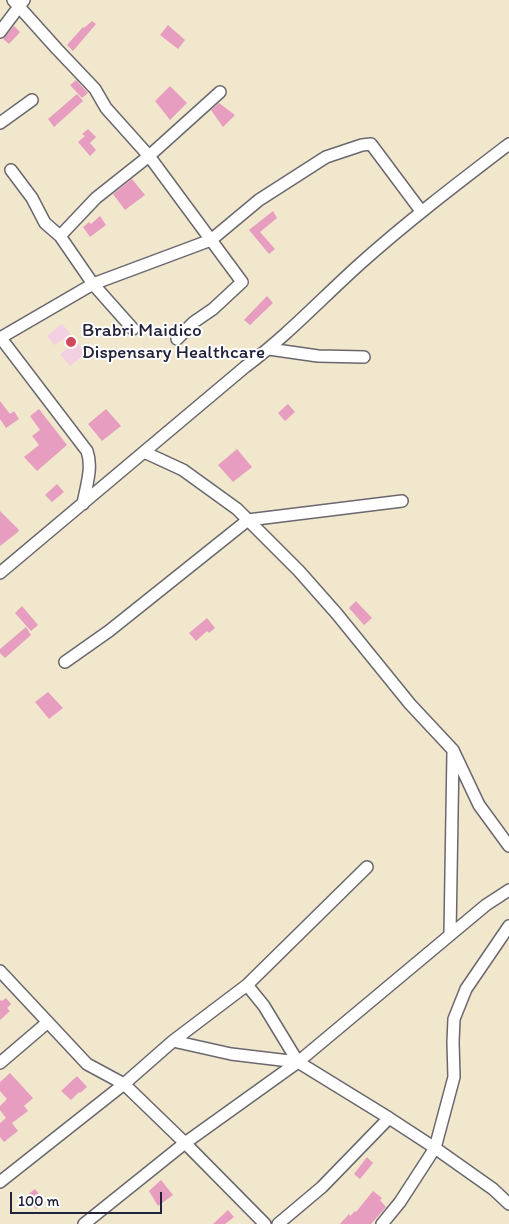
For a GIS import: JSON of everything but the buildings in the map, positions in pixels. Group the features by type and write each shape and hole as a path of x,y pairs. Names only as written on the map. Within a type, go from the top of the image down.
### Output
{"street":[{"path":"0,32 19,2 57,50 95,89 106,108 149,156 242,282 213,310 194,322 178,339"},
{"path":"60,236 96,198 149,156 220,92"},
{"path":"0,123 32,100"},
{"path":"83,504 90,467 87,450 0,337 93,284 211,240 259,200 326,157 362,145 371,144 421,211"},
{"path":"2,568 83,504 245,367 269,349 361,263 421,211 509,144"},
{"path":"11,170 32,198 45,223 60,236 93,284 133,329"},
{"path":"269,349 318,356 364,357"},
{"path":"144,452 183,470 238,509 312,585 410,704 453,750 479,805 509,846"},
{"path":"65,662 109,631 248,520 402,502"},
{"path":"450,935 453,750"},
{"path":"0,1182 124,1084 173,1041 246,986 367,867"},
{"path":"84,1224 186,1143 298,1062 486,905 509,890"},
{"path":"382,1224 400,1202 435,1148 454,1077 454,1019 466,989 509,926"},
{"path":"1,973 88,1064 124,1084 186,1143 265,1224"},
{"path":"246,986 264,1006 298,1062"},
{"path":"0,1063 48,1022"},
{"path":"173,1041 231,1054 298,1062 435,1148 493,1189 509,1204"},
{"path":"278,1224 322,1187 389,1118"}],"shaded area":[{"name":"Brabri Maidico Dispensary Healthcare","path":"62,324 86,353 70,366 60,354 69,347 63,339 54,345 47,336"}],"place":[{"name":"Brabri Maidico Dispensary Healthcare","path":"71,342"}]}
